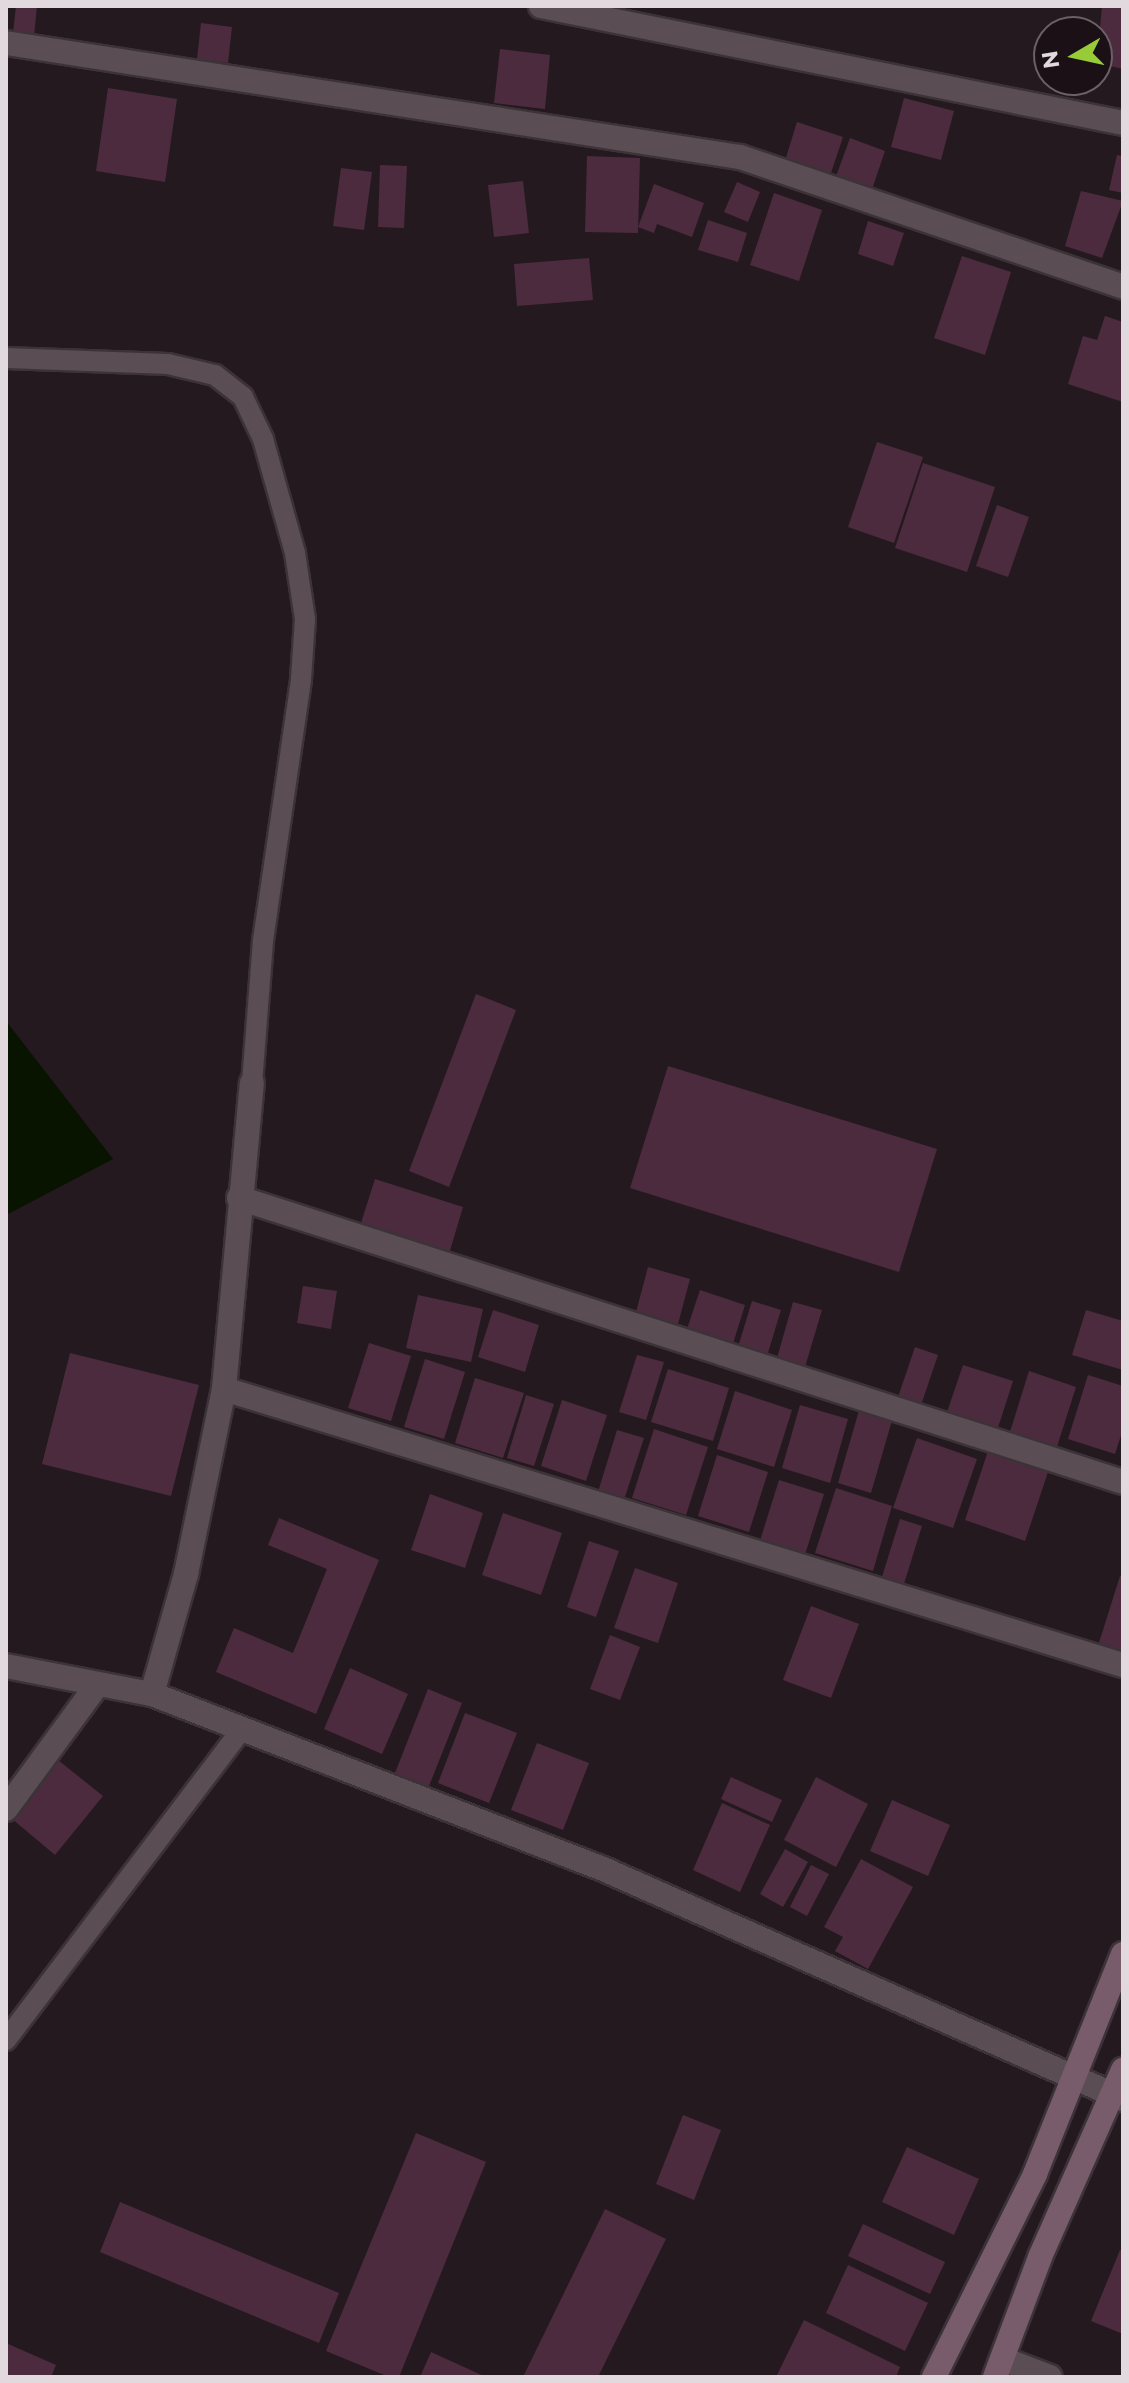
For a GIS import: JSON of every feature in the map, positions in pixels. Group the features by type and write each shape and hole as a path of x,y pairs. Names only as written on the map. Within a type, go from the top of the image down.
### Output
{"main road":[{"path":"934,2377 1035,2174 1123,1954"},
{"path":"999,2368 1040,2257 1117,2097 1123,2070"}],"street":[{"path":"541,6 1123,123"},
{"path":"6,43 740,157 1123,287"},
{"path":"152,1694 186,1574 224,1389 239,1198 252,1083"},
{"path":"239,1198 1123,1482"},
{"path":"224,1389 1123,1665"},
{"path":"6,1666 152,1694 610,1872 1074,2075 1117,2097"},
{"path":"6,1809 97,1685"},
{"path":"999,2368 1050,2377"}],"lane":[{"path":"6,358 168,364 215,375 243,397 263,439 295,553 305,619 301,680 263,941 252,1083"},
{"path":"6,2040 242,1729"}],"shaded area":[{"path":"6,1021 113,1159 6,1215"}],"building":[{"path":"16,6 37,6 34,36 13,33"},
{"path":"1102,6 1123,6 1123,69 1113,67 1113,16 1101,16"},
{"path":"201,23 232,27 228,63 197,59"},
{"path":"500,49 550,55 545,109 494,103"},
{"path":"108,88 177,99 165,182 96,171"},
{"path":"904,98 954,111 941,160 891,147"},
{"path":"797,122 843,137 829,179 784,164"},
{"path":"850,138 885,151 870,195 834,182"},
{"path":"1117,155 1123,156 1123,193 1109,190"},
{"path":"587,156 640,158 638,233 585,232"},
{"path":"380,165 407,166 404,228 378,227"},
{"path":"341,168 372,172 364,230 333,226"},
{"path":"523,181 529,233 494,237 488,185"},
{"path":"737,182 760,192 748,222 724,212"},
{"path":"654,184 704,203 692,237 657,224 654,233 638,227"},
{"path":"1081,191 1123,201 1102,258 1065,246"},
{"path":"774,193 822,210 799,281 750,265"},
{"path":"708,220 747,233 738,262 698,250"},
{"path":"868,221 904,233 893,266 858,254"},
{"path":"962,256 1011,272 985,355 934,338"},
{"path":"589,258 593,300 517,306 514,264"},
{"path":"1105,316 1123,322 1123,402 1068,384 1083,336 1097,340"},
{"path":"877,442 923,457 894,543 848,527"},
{"path":"923,463 995,487 967,572 895,548"},
{"path":"997,505 1029,517 1008,577 976,566"},
{"path":"476,994 516,1010 449,1187 409,1171"},
{"path":"668,1066 937,1149 899,1272 630,1188"},
{"path":"375,1179 463,1207 449,1254 360,1226"},
{"path":"648,1267 690,1279 678,1324 636,1312"},
{"path":"303,1286 337,1291 331,1329 297,1323"},
{"path":"700,1290 745,1305 732,1347 686,1332"},
{"path":"418,1295 483,1309 471,1362 406,1348"},
{"path":"752,1301 781,1310 767,1356 738,1347"},
{"path":"793,1302 822,1310 805,1367 777,1358"},
{"path":"493,1310 539,1325 525,1372 478,1357"},
{"path":"1086,1310 1123,1321 1123,1370 1072,1355"},
{"path":"369,1343 411,1356 391,1421 348,1408"},
{"path":"915,1347 938,1355 919,1411 896,1403"},
{"path":"70,1353 199,1385 171,1496 42,1464"},
{"path":"637,1355 664,1362 646,1420 619,1412"},
{"path":"425,1359 465,1372 444,1439 404,1427"},
{"path":"963,1365 1013,1381 996,1434 945,1418"},
{"path":"668,1369 729,1388 713,1441 651,1422"},
{"path":"1029,1371 1076,1387 1056,1450 1009,1435"},
{"path":"1088,1375 1123,1386 1123,1429 1115,1454 1068,1439"},
{"path":"475,1378 524,1393 503,1458 455,1443"},
{"path":"735,1391 792,1410 774,1467 717,1449"},
{"path":"526,1395 554,1404 534,1466 507,1458"},
{"path":"562,1400 607,1415 586,1481 541,1466"},
{"path":"800,1405 848,1419 830,1483 782,1468"},
{"path":"860,1407 893,1417 871,1493 838,1483"},
{"path":"654,1429 708,1447 686,1515 632,1498"},
{"path":"617,1430 644,1438 624,1500 598,1492"},
{"path":"917,1438 977,1459 953,1528 893,1508"},
{"path":"988,1451 1048,1472 1025,1541 965,1520"},
{"path":"717,1455 768,1472 749,1532 698,1516"},
{"path":"779,1480 824,1494 804,1558 759,1544"},
{"path":"836,1488 892,1506 873,1571 815,1553"},
{"path":"430,1494 483,1513 465,1568 411,1550"},
{"path":"503,1513 562,1533 541,1595 482,1575"},
{"path":"279,1518 379,1560 316,1714 216,1672 234,1628 293,1653 327,1569 268,1545"},
{"path":"900,1519 922,1526 903,1587 881,1580"},
{"path":"589,1541 619,1551 596,1617 567,1607"},
{"path":"635,1568 678,1583 658,1643 614,1628"},
{"path":"1120,1576 1123,1577 1123,1657 1097,1649"},
{"path":"811,1606 859,1624 831,1698 783,1680"},
{"path":"610,1635 640,1647 620,1700 590,1689"},
{"path":"350,1668 408,1694 382,1754 324,1729"},
{"path":"428,1689 462,1703 429,1786 395,1773"},
{"path":"465,1713 517,1733 489,1803 438,1783"},
{"path":"537,1743 589,1763 563,1830 511,1810"},
{"path":"58,1760 103,1796 55,1855 11,1818"},
{"path":"731,1777 782,1800 772,1822 721,1799"},
{"path":"816,1777 868,1804 836,1867 784,1840"},
{"path":"892,1800 950,1825 928,1876 870,1851"},
{"path":"722,1803 770,1825 740,1892 693,1870"},
{"path":"785,1849 808,1862 783,1907 760,1894"},
{"path":"861,1859 913,1887 868,1969 835,1951 843,1937 824,1927"},
{"path":"811,1865 829,1874 807,1916 790,1907"},
{"path":"683,2115 721,2130 694,2200 656,2184"},
{"path":"416,2133 486,2162 399,2377 389,2377 326,2351"},
{"path":"907,2147 979,2179 954,2235 882,2202"},
{"path":"120,2202 339,2293 319,2343 100,2252"},
{"path":"605,2209 666,2239 598,2377 523,2377"},
{"path":"863,2224 945,2262 930,2294 848,2256"},
{"path":"1120,2250 1123,2251 1123,2334 1091,2321"},
{"path":"848,2265 928,2303 905,2351 826,2313"},
{"path":"804,2320 900,2367 896,2377 776,2377"},
{"path":"6,2343 56,2365 51,2377 6,2377"},
{"path":"431,2352 486,2377 420,2377"}]}
